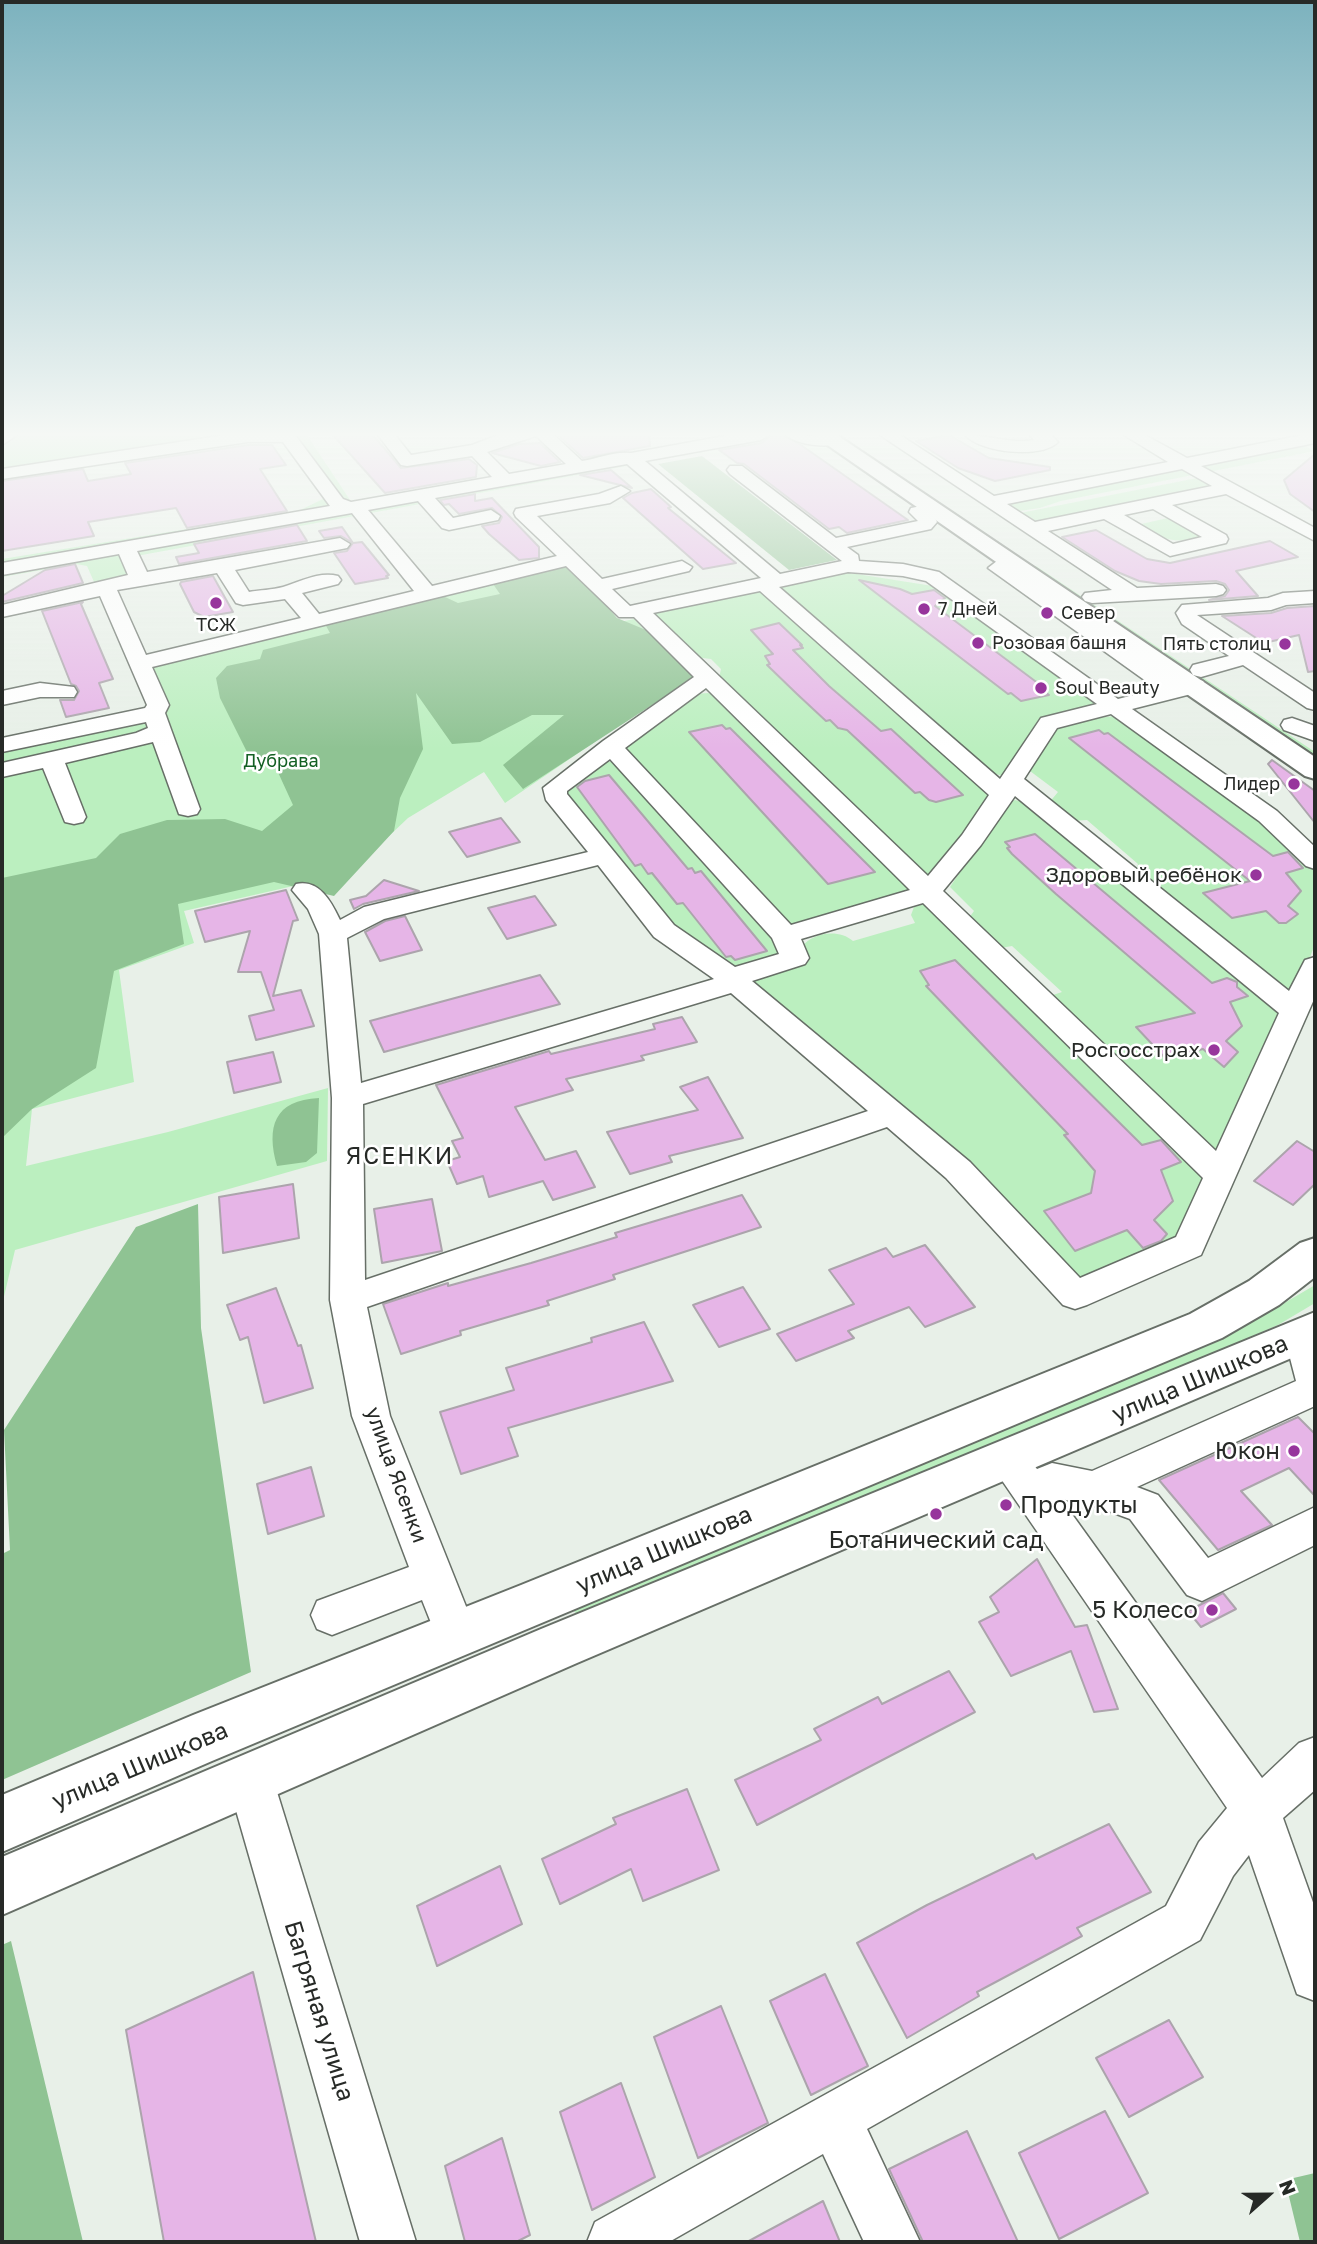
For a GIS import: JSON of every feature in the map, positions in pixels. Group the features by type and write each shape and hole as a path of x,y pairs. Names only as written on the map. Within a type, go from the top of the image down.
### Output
{"main road":[{"path":"1000,540 1021,563 1315,770"},
{"path":"1021,563 1092,597 1190,682 1303,729 1315,741"},
{"name":"улица Шишкова","path":"2,1886 250,1779 549,1624 1206,1326 1264,1293 1315,1254"},
{"path":"1264,1293 1315,1262"},
{"name":"улица Шишкова","path":"2,1824 456,1634 549,1624 1007,1460 1066,1482 1308,1332"}],"street":[{"path":"2,557 107,540"},
{"path":"2,569 173,540"},
{"path":"188,808 157,722 158,705 105,586 361,540"},
{"path":"383,540 427,593"},
{"path":"550,540 626,613 850,563 932,576 1268,816 1315,861"},
{"path":"723,540 1008,788 1295,1011"},
{"path":"828,540 850,563"},
{"path":"834,544 854,540"},
{"path":"1049,540 1133,595"},
{"path":"1152,540 1170,550 1216,540"},
{"path":"126,548 140,579"},
{"path":"140,663 570,559"},
{"path":"223,566 243,599 290,592 300,586 331,580"},
{"path":"598,586 682,567"},
{"path":"1092,597 1315,584"},
{"path":"2,611 107,589"},
{"path":"290,592 314,621"},
{"path":"1189,609 1271,604 1283,599 1315,597"},
{"path":"1211,602 1189,609 1185,613 1189,621 1315,703"},
{"path":"639,611 1220,1175"},
{"path":"785,935 927,893 972,840 1049,723 1190,682 1246,658"},
{"path":"706,678 555,788 555,796 664,931 734,980 958,1170 1075,1295 1189,1246 1315,966"},
{"path":"2,698 40,691 66,692"},
{"path":"2,745 157,722"},
{"path":"2,769 143,738 157,722"},
{"path":"347,1098 734,980 795,958 785,935 611,746"},
{"path":"52,759 74,817"},
{"path":"305,890 320,906 333,934 374,913 604,856"},
{"name":"улица Ясенки","path":"333,934 347,1098 348,1300 371,1416 456,1634"},
{"path":"348,1300 893,1114"},
{"path":"1066,1482 1315,1387 1308,1332"},
{"path":"1007,1460 1144,1507 1202,1582 1315,1525"},
{"path":"1066,1482 1256,1809 1315,1976"},
{"path":"332,1615 434,1577"},
{"path":"615,2242 1183,1923 1216,1859 1256,1809 1280,1793 1315,1759"},
{"name":"Багряная улица","path":"250,1779 388,2242"},
{"path":"835,2120 891,2242"}],"green space":[{"path":"121,540 144,540 2,564 2,559"},
{"path":"170,540 225,540 131,557 140,579 98,591 87,566 76,564 2,577 2,569"},
{"path":"752,540 811,540 837,560 789,570"},
{"name":"Дубрава","path":"564,564 608,619 615,623 634,619 690,677 505,803 484,772 408,818 350,873 184,911 194,943 119,970 134,1082 32,1109 26,1166 168,1132 328,1088 327,1161 15,1250 2,1305 2,751 137,722 161,713 148,665"},
{"name":"Дубрава","path":"572,565 617,618 646,630 695,677 523,789 503,765 564,715 532,715 480,742 452,744 416,693 423,749 400,798 394,831 334,896 274,882 178,904 184,944 114,971 96,1068 32,1109 2,1138 2,878 96,858 120,834 167,820 225,819 262,831 293,805 271,757 250,758 220,698 216,678 227,666 260,659 263,650 330,633 325,624 443,596 458,603 500,594 493,584"},
{"path":"1036,566 1315,752 1315,761 1028,568"},
{"path":"844,572 933,586 1098,701 1096,707 1044,721 1007,777 969,767 776,590 782,584"},
{"path":"762,591 990,794 938,873 927,876 718,683 721,669 711,659 694,657 652,614"},
{"path":"708,693 717,696 911,888 912,894 789,928 625,751 625,746 696,694"},
{"path":"1115,716 1261,819 1315,871 1315,944 1298,989 1289,992 1135,874 1138,864 1087,820 1068,821 1048,804 1058,792 1030,771 1058,727"},
{"path":"602,762 615,762 785,954 736,969 655,912 562,794"},
{"path":"1015,800 1030,804 1281,1011 1221,1163 1047,997 1062,992 1012,946 1001,948 966,922 974,911 950,887 1005,803"},
{"path":"925,904 1210,1180 1183,1242 1081,1286 751,988 755,979 801,965 808,953 802,947 819,935 841,935 853,941 915,923 911,915 914,907"},
{"path":"319,1098 317,1153 306,1162 277,1166 273,1139 277,1118 292,1104"},
{"path":"198,1204 201,1328 251,1672 2,1780 2,1554 10,1550 4,1430 136,1227"},
{"path":"1315,1285 1315,1303 1278,1325 585,1623 571,1608 1047,1410 1269,1312"},
{"path":"11,1941 83,2242 2,2242 2,1945"},
{"path":"1315,2173 1315,2242 1300,2242 1285,2180"}],"building":[{"path":"2,540 71,540 2,551"},
{"path":"217,540 307,541 179,564 176,557 199,553 194,544"},
{"path":"496,540 532,540 539,547 539,558 519,560"},
{"path":"670,540 707,540 736,563 703,569"},
{"path":"1066,540 1113,540 1147,559 1170,563 1270,541 1298,557 1236,571 1258,596 1209,600 1225,596 1229,590 1225,584 1216,581 1161,584 1139,581 1115,571"},
{"path":"362,542 389,575 386,576 388,578 355,584 334,553 347,551 353,543"},
{"path":"75,564 83,583 2,602 2,596 45,570"},
{"path":"213,576 233,612 204,617 194,612 180,584"},
{"path":"859,580 912,594 934,590 945,598 935,606 1047,690 1044,691 1049,695 1021,701 1011,693 1008,694"},
{"path":"83,602 81,604 113,679 99,683 109,708 66,717 60,700 74,700 79,691 71,684 42,611"},
{"name":"Пять столиц","path":"1315,606 1315,671 1308,672 1299,635 1264,643 1222,616 1271,613 1287,608"},
{"path":"779,623 802,645 803,648 793,650 829,686 881,731 891,729 963,795 936,802 920,792 915,793 847,730 838,728 830,720 826,721 797,694 767,665 770,664 765,656 773,654 751,630"},
{"path":"722,725 726,729 730,728 875,872 828,884 689,732"},
{"path":"1099,730 1104,734 1108,733 1273,856 1288,852 1303,868 1286,873 1301,891 1288,906 1298,914 1286,923 1279,923 1266,911 1232,918 1203,893 1250,881 1069,738"},
{"path":"1272,760 1315,791 1315,823 1268,764"},
{"path":"609,775 688,869 692,868 695,873 701,871 767,951 735,960 731,956 726,957 683,903 677,904 652,873 648,874 641,864 635,866 577,787 585,781"},
{"path":"501,818 520,842 467,857 449,832"},
{"path":"1035,834 1212,983 1227,978 1237,982 1237,987 1248,996 1230,1002 1242,1026 1226,1041 1238,1052 1224,1067 1203,1049 1166,1059 1136,1027 1195,1013 1056,894 1007,848 1010,847 1005,842"},
{"path":"384,880 419,891 363,904 354,909 350,900 366,896"},
{"path":"286,890 298,920 293,921 273,996 301,990 314,1026 256,1040 249,1016 274,1010 261,972 238,972 250,931 205,942 195,911"},
{"path":"535,896 556,925 507,939 488,908"},
{"path":"405,916 422,950 380,961 365,932 385,921"},
{"path":"955,960 1142,1145 1161,1140 1181,1162 1161,1170 1173,1201 1154,1220 1167,1234 1161,1241 1143,1248 1127,1230 1075,1251 1044,1211 1091,1193 1095,1171 1064,1135 1068,1134 926,986 929,985 920,971"},
{"path":"540,975 560,1004 384,1052 370,1021"},
{"path":"682,1017 697,1042 641,1056 644,1060 566,1079 573,1090 515,1107 545,1160 576,1151 595,1187 553,1200 543,1181 489,1197 483,1176 457,1184 447,1161 460,1157 452,1141 463,1138 436,1085 549,1051 551,1054 655,1029 653,1024"},
{"path":"273,1052 281,1082 234,1093 227,1062"},
{"path":"708,1077 743,1138 669,1156 672,1162 630,1174 607,1132 698,1110 680,1087"},
{"path":"1297,1141 1315,1152 1315,1184 1293,1205 1254,1181"},
{"path":"293,1184 299,1238 223,1253 219,1197"},
{"path":"742,1195 761,1227 613,1275 615,1279 547,1301 549,1305 460,1331 461,1335 401,1354 383,1304 448,1283 448,1286 617,1237 615,1233"},
{"path":"432,1199 442,1251 382,1263 374,1209"},
{"path":"925,1245 975,1307 925,1327 909,1307 848,1331 854,1338 796,1361 777,1334 854,1304 829,1270 886,1248 893,1257"},
{"path":"743,1287 770,1329 719,1347 693,1305"},
{"path":"276,1288 298,1346 301,1345 313,1388 264,1403 248,1337 240,1340 227,1305"},
{"path":"644,1322 673,1381 508,1428 518,1456 461,1474 440,1412 514,1390 506,1368 592,1342 591,1338"},
{"path":"1298,1417 1315,1434 1315,1496 1289,1468 1241,1491 1272,1525 1218,1550 1159,1480"},
{"path":"311,1467 324,1516 268,1534 257,1484"},
{"path":"1037,1559 1075,1627 1087,1625 1118,1709 1094,1712 1071,1651 1011,1676 979,1622 999,1612 990,1597"},
{"name":"5 Колесо","path":"1223,1593 1236,1609 1201,1627 1188,1611"},
{"path":"949,1671 975,1712 757,1825 735,1780 821,1740 814,1729 878,1697 882,1704"},
{"path":"687,1789 719,1870 643,1901 631,1869 560,1904 542,1859 616,1824 613,1818"},
{"path":"1109,1824 1151,1892 1077,1928 1082,1936 977,1992 979,1996 907,2038 857,1943 927,1905 1033,1854 1036,1859"},
{"path":"500,1866 522,1924 437,1966 417,1906"},
{"path":"253,1972 316,2242 164,2242 126,2030"},
{"path":"825,1974 868,2066 811,2095 770,2001"},
{"path":"721,2006 768,2123 698,2158 654,2037"},
{"path":"1169,2020 1203,2077 1129,2117 1096,2058"},
{"path":"621,2083 655,2177 592,2210 560,2112"},
{"path":"1105,2111 1148,2193 1059,2239 1019,2153"},
{"path":"967,2131 1018,2242 923,2242 889,2169"},
{"path":"502,2138 530,2235 516,2242 465,2242 445,2166"},
{"path":"823,2201 840,2242 747,2242"}],"place":[{"name":"ТСЖ","path":"216,603"},
{"name":"7 Дней","path":"924,609"},
{"name":"Север","path":"1047,613"},
{"name":"Розовая башня","path":"978,643"},
{"name":"Пять столиц","path":"1285,644"},
{"name":"Soul Beauty","path":"1041,688"},
{"name":"Лидер","path":"1294,784"},
{"name":"Здоровый ребёнок","path":"1256,875"},
{"name":"Росгосстрах","path":"1214,1050"},
{"name":"Юкон","path":"1294,1451"},
{"name":"Продукты","path":"1006,1505"},
{"name":"Ботанический сад","path":"936,1514"},
{"name":"5 Колесо","path":"1212,1610"}],"district":[{"name":"ЯСЕНКИ","path":"400,1157"}]}
